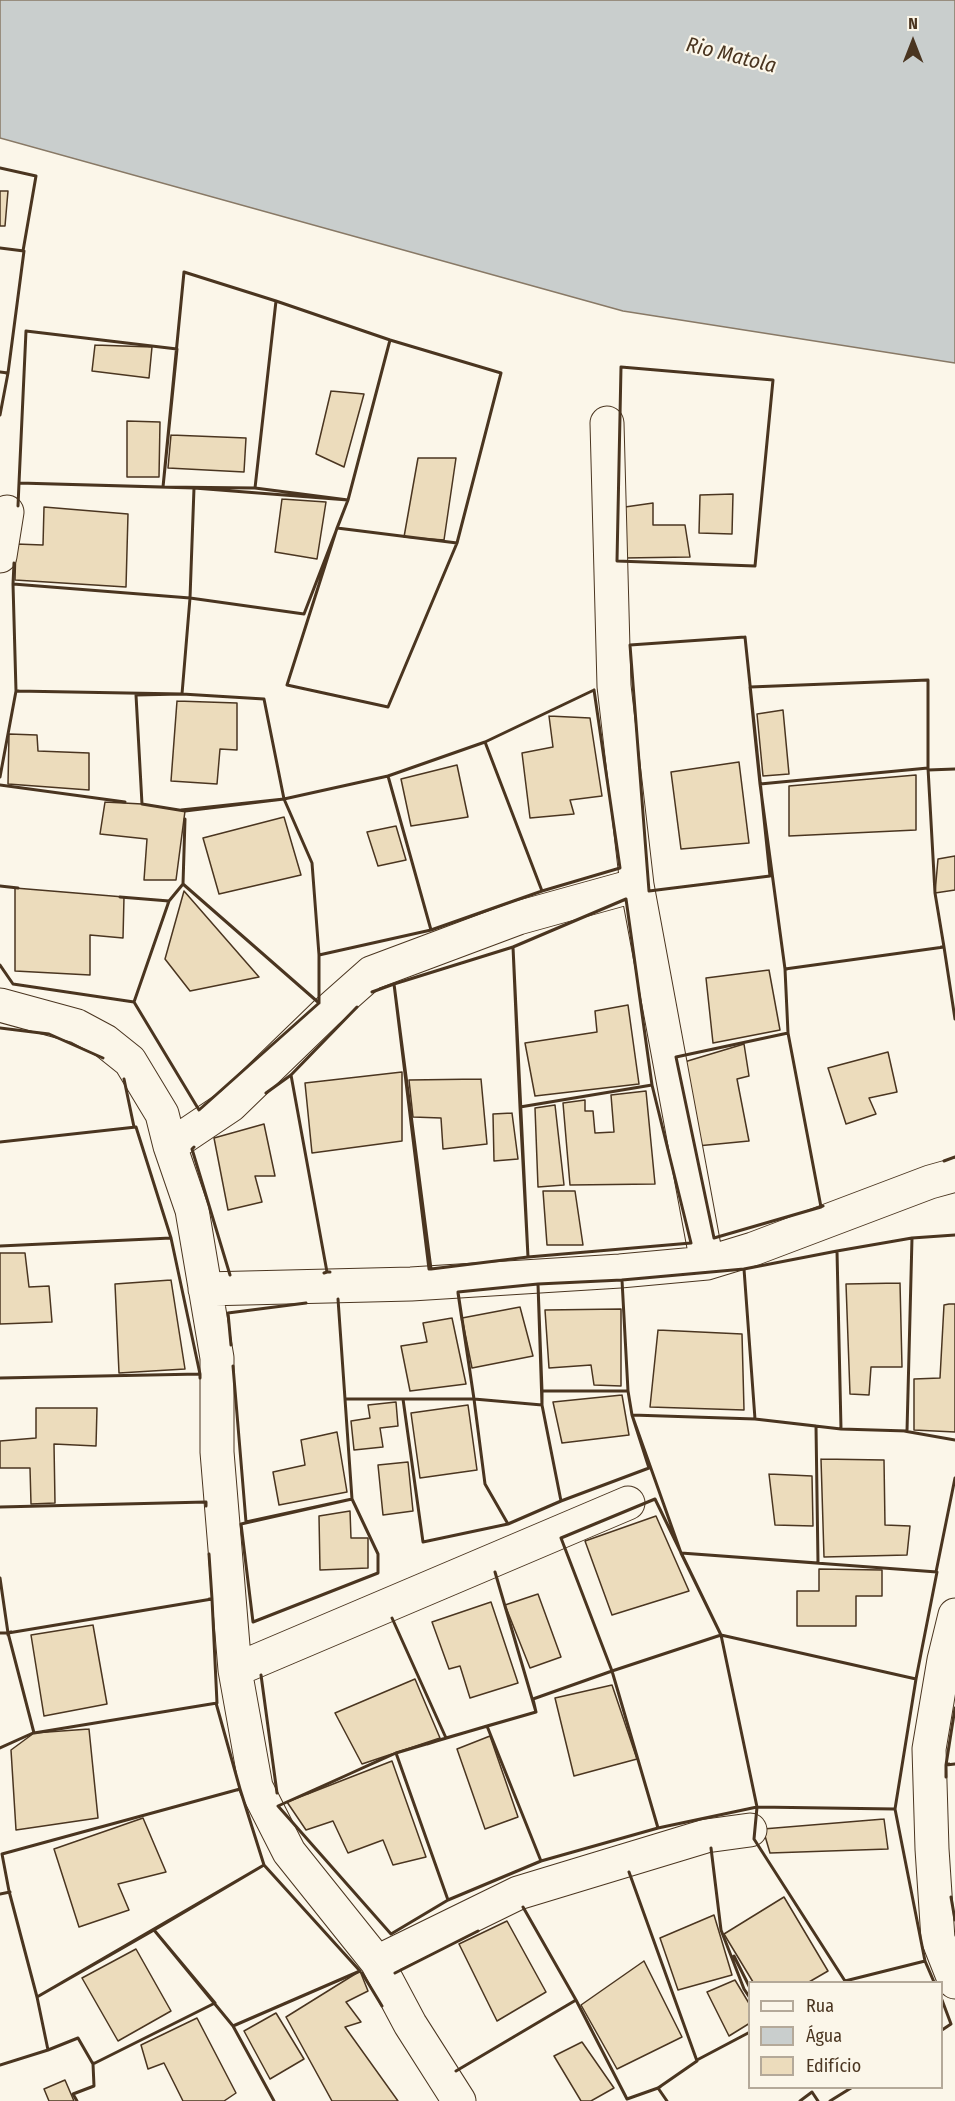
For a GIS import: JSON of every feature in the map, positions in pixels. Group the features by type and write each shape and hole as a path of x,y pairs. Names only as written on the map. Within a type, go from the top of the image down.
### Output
{"street":[{"path":"607,423 614,686 637,885 707,1263"},
{"path":"0,556 7,512"},
{"path":"170,1146 231,1105 327,1012 371,973 518,918 637,885"},
{"path":"0,1005 77,1026 105,1041 130,1060 162,1114 170,1146 192,1210 217,1358 217,1452 235,1670 256,1787 289,1852 377,1962 410,2024 459,2101"},
{"path":"205,1289 411,1284 620,1271 707,1263 753,1249 930,1182 955,1175"},
{"path":"235,1670 628,1503"},
{"path":"955,1615 950,1660 929,1749 938,1939 955,1982"},
{"path":"377,1962 518,1893 706,1836 750,1830"}],"water":[{"name":"Rio Matola","path":"0,0 955,0 955,363 623,311 0,138"}],"building":[{"path":"0,191 8,191 5,226 0,226"},
{"path":"95,345 152,347 149,378 92,371"},
{"path":"331,391 364,394 344,467 316,454"},
{"path":"127,421 160,422 159,477 127,477"},
{"path":"171,435 246,438 244,472 168,468"},
{"path":"418,458 456,458 444,540 404,537"},
{"path":"733,494 732,534 699,533 700,495"},
{"path":"282,499 326,502 317,559 275,552"},
{"path":"653,503 653,525 685,525 690,557 624,558 625,507"},
{"path":"44,507 128,514 126,587 15,580 16,544 43,545"},
{"path":"177,701 237,703 237,750 220,749 217,784 171,781"},
{"path":"783,710 789,774 763,776 757,714"},
{"path":"549,716 590,718 602,796 570,800 574,814 530,818 522,753 553,747"},
{"path":"9,734 37,735 38,751 89,753 89,790 8,784"},
{"path":"739,762 749,843 681,849 671,772"},
{"path":"457,765 468,817 411,826 401,779"},
{"path":"916,775 916,830 789,836 789,786"},
{"path":"105,802 142,804 185,811 176,880 144,880 147,839 100,834"},
{"path":"284,817 301,875 219,894 203,838"},
{"path":"396,826 406,860 378,866 367,832"},
{"path":"955,856 955,890 935,893 938,859"},
{"path":"15,888 124,897 123,938 90,935 90,975 15,971"},
{"path":"184,891 259,977 190,991 165,959"},
{"path":"769,970 780,1030 713,1043 706,978"},
{"path":"628,1005 639,1084 535,1096 525,1043 597,1032 595,1011"},
{"path":"744,1044 749,1076 737,1079 749,1141 697,1146 681,1063"},
{"path":"888,1052 897,1092 869,1098 876,1114 846,1124 828,1068"},
{"path":"402,1072 402,1141 312,1153 305,1083"},
{"path":"481,1079 487,1144 443,1149 441,1118 413,1117 409,1080"},
{"path":"646,1091 655,1184 570,1185 563,1103 585,1100 585,1111 593,1111 595,1133 614,1132 611,1095"},
{"path":"555,1105 564,1185 538,1187 535,1108"},
{"path":"512,1113 518,1159 494,1161 493,1114"},
{"path":"264,1124 275,1176 255,1176 262,1202 228,1210 214,1138"},
{"path":"543,1191 575,1191 583,1245 547,1245"},
{"path":"0,1253 25,1253 29,1287 49,1286 52,1322 0,1324"},
{"path":"171,1280 185,1369 119,1373 115,1284"},
{"path":"900,1283 902,1367 871,1367 869,1395 850,1394 846,1284"},
{"path":"955,1304 955,1432 914,1430 914,1379 940,1378 944,1305"},
{"path":"520,1307 533,1356 472,1368 462,1318"},
{"path":"621,1309 621,1386 594,1385 591,1365 549,1368 545,1310"},
{"path":"452,1318 466,1384 410,1391 401,1346 427,1342 423,1323"},
{"path":"658,1330 742,1334 744,1410 650,1407"},
{"path":"622,1395 629,1435 562,1443 553,1402"},
{"path":"396,1402 398,1426 380,1428 383,1447 354,1450 351,1421 370,1418 368,1405"},
{"path":"468,1405 477,1470 420,1478 411,1413"},
{"path":"36,1408 97,1408 96,1446 54,1444 55,1503 31,1504 30,1468 0,1468 0,1441 36,1438"},
{"path":"337,1432 347,1492 279,1505 273,1472 305,1465 301,1440"},
{"path":"821,1459 884,1460 885,1525 910,1526 907,1555 824,1557"},
{"path":"408,1462 413,1511 383,1515 378,1465"},
{"path":"769,1474 812,1476 813,1526 775,1525"},
{"path":"350,1511 351,1538 368,1538 368,1568 320,1570 319,1516"},
{"path":"656,1516 689,1591 612,1615 585,1541"},
{"path":"819,1569 882,1570 882,1596 856,1596 856,1626 797,1626 797,1591 819,1591"},
{"path":"538,1594 561,1657 530,1668 505,1605"},
{"path":"491,1602 518,1683 470,1698 460,1666 449,1669 432,1622"},
{"path":"93,1625 107,1704 44,1716 31,1635"},
{"path":"415,1679 440,1738 362,1764 335,1713"},
{"path":"612,1685 637,1759 574,1776 555,1698"},
{"path":"89,1729 98,1818 16,1830 11,1750 34,1733"},
{"path":"490,1736 518,1817 485,1829 457,1749"},
{"path":"392,1761 426,1857 393,1865 383,1840 348,1853 333,1821 306,1830 287,1802"},
{"path":"143,1818 166,1872 118,1884 129,1910 79,1927 54,1849"},
{"path":"884,1819 888,1849 770,1853 763,1829"},
{"path":"784,1897 828,1971 811,1981 752,1981 724,1934"},
{"path":"714,1915 732,1975 678,1990 660,1938"},
{"path":"507,1921 546,1992 497,2021 459,1944"},
{"path":"136,1949 171,2011 118,2041 82,1978"},
{"path":"644,1961 682,2037 617,2069 581,2005"},
{"path":"360,1971 368,1991 346,2002 361,2022 345,2027 398,2101 332,2101 286,2017"},
{"path":"735,1980 748,2002 748,2024 729,2036 707,1992"},
{"path":"276,2013 304,2059 270,2079 244,2031"},
{"path":"197,2018 236,2093 224,2101 183,2101 164,2063 148,2069 141,2045"},
{"path":"582,2042 614,2088 591,2101 581,2101 554,2056"},
{"path":"65,2080 74,2101 49,2101 44,2089"}],"wall":[{"path":"0,168 36,176 23,251"},
{"path":"0,248 24,251 8,373 0,372"},
{"path":"184,272 276,301 255,488 163,487 184,272"},
{"path":"276,301 390,340 348,500 255,488 276,301"},
{"path":"26,331 177,349 163,487 19,483 26,331"},
{"path":"390,340 501,373 457,543 337,528 348,500 390,340"},
{"path":"621,367 773,380 755,566 617,561 621,367"},
{"path":"0,415 8,373 6,373"},
{"path":"18,506 19,483 194,488 348,500 304,614 190,598 194,488"},
{"path":"14,563 13,584 190,598 194,488"},
{"path":"337,528 457,543 388,707 287,685 337,528"},
{"path":"13,584 190,598 182,694 16,691 13,584"},
{"path":"745,637 770,876 649,891 630,645 745,637"},
{"path":"928,680 928,768 760,784 750,687 928,680"},
{"path":"594,690 620,868 542,891 485,742 594,690"},
{"path":"0,777 16,691 19,691"},
{"path":"182,694 264,699 284,799 185,811 142,804 136,695 182,694"},
{"path":"485,742 542,891 431,930 388,776 485,742"},
{"path":"928,768 935,893 944,947 785,969 760,784 928,768"},
{"path":"928,770 955,769"},
{"path":"388,776 431,930 319,955 312,863 284,799 388,776"},
{"path":"0,785 125,802"},
{"path":"181,810 284,799 312,863 319,955 319,1003 183,884 185,819"},
{"path":"183,884 319,1003 199,1110 134,1002 169,901 183,884"},
{"path":"0,886 18,888"},
{"path":"120,897 169,901 168,903"},
{"path":"626,899 652,1085 520,1107 513,947 626,899"},
{"path":"513,947 528,1257 431,1269 394,984 513,947"},
{"path":"941,947 944,947 955,1019"},
{"path":"0,965 13,984 134,1002 135,999"},
{"path":"787,969 785,969 788,1033 821,1207 823,1206"},
{"path":"372,992 394,984 429,1269"},
{"path":"266,1093 291,1075 357,1007"},
{"path":"0,1028 49,1034 103,1058"},
{"path":"788,1033 821,1207 714,1238 676,1057 788,1033"},
{"path":"291,1075 327,1272 330,1272"},
{"path":"291,1075 327,1272 324,1273"},
{"path":"124,1079 134,1127"},
{"path":"652,1085 691,1243 528,1257 520,1107 652,1085"},
{"path":"0,1142 136,1127 171,1238"},
{"path":"194,1147 192,1149 230,1275"},
{"path":"944,1161 955,1157"},
{"path":"912,1240 912,1238 955,1235"},
{"path":"0,1246 171,1238 200,1374 198,1374"},
{"path":"912,1238 907,1431 841,1429 837,1251 912,1238"},
{"path":"837,1251 841,1429 755,1419 744,1269 837,1251"},
{"path":"744,1269 755,1419 632,1415 628,1391 622,1280 744,1269"},
{"path":"622,1280 628,1391 542,1391 538,1284 622,1280"},
{"path":"538,1284 542,1405 474,1399 458,1292 538,1284"},
{"path":"458,1293 462,1320"},
{"path":"338,1299 345,1399 474,1399 465,1338"},
{"path":"233,1366 246,1522 352,1499 338,1299"},
{"path":"231,1345 228,1313 306,1303"},
{"path":"0,1378 200,1374 200,1378"},
{"path":"542,1391 628,1391 632,1415 649,1468 561,1501 542,1405 542,1391"},
{"path":"403,1399 474,1399 485,1484 508,1524 423,1542 403,1399"},
{"path":"474,1399 542,1405 561,1501 508,1524 485,1484 474,1399"},
{"path":"632,1415 755,1419 816,1426 818,1563 681,1553 632,1415"},
{"path":"904,1431 955,1440"},
{"path":"936,1572 955,1478"},
{"path":"352,1499 378,1554 378,1573 253,1622 241,1524 352,1499"},
{"path":"655,1499 721,1635 612,1671 561,1538 655,1499"},
{"path":"0,1507 206,1502 206,1506"},
{"path":"681,1553 937,1572 916,1679 721,1635 681,1553"},
{"path":"209,1554 212,1599 209,1599"},
{"path":"392,1618 446,1738 536,1712 495,1572"},
{"path":"0,1578 8,1633 11,1632"},
{"path":"212,1599 217,1703 34,1733 8,1633 212,1599"},
{"path":"392,1618 446,1738 427,1744"},
{"path":"0,1633 8,1633 8,1635"},
{"path":"721,1635 916,1679 895,1809 757,1807 721,1635"},
{"path":"721,1635 757,1807 658,1828 612,1671 721,1635"},
{"path":"612,1671 658,1828 541,1861 487,1726 536,1712 533,1699 612,1671"},
{"path":"261,1675 277,1793"},
{"path":"216,1703 240,1789 237,1790"},
{"path":"949,1764 946,1765 955,1708"},
{"path":"487,1726 541,1861 448,1900 396,1753 487,1726"},
{"path":"0,1748 33,1733"},
{"path":"396,1753 448,1900 391,1934 278,1806 396,1753"},
{"path":"308,1793 384,1758"},
{"path":"946,1777 946,1765 955,1764"},
{"path":"240,1789 264,1865 37,1997 9,1891 2,1854 240,1789"},
{"path":"757,1807 895,1809 925,1961 845,1981 754,1839 757,1807"},
{"path":"711,1848 721,1930 748,1995"},
{"path":"264,1865 360,1971 233,2026 154,1930 264,1865"},
{"path":"523,1907 576,2000 627,2099 658,2088 697,2061 629,1872"},
{"path":"0,1894 10,1892"},
{"path":"951,1897 955,1920"},
{"path":"456,2071 576,2000 523,1907"},
{"path":"154,1930 215,2003 93,2064 78,2038 48,2050 37,1997 154,1930"},
{"path":"395,1973 478,1931"},
{"path":"734,1956 748,1984"},
{"path":"925,1961 934,1981"},
{"path":"362,1973 382,2006"},
{"path":"943,2003 951,2024 943,2029"},
{"path":"233,2026 274,2101"},
{"path":"697,2060 748,2033"},
{"path":"0,2065 48,2050"},
{"path":"77,2101 73,2094 94,2086 94,2063"},
{"path":"660,2087 658,2088 667,2101"},
{"path":"830,2101 849,2089"},
{"path":"800,2101 812,2092 818,2101"}]}
